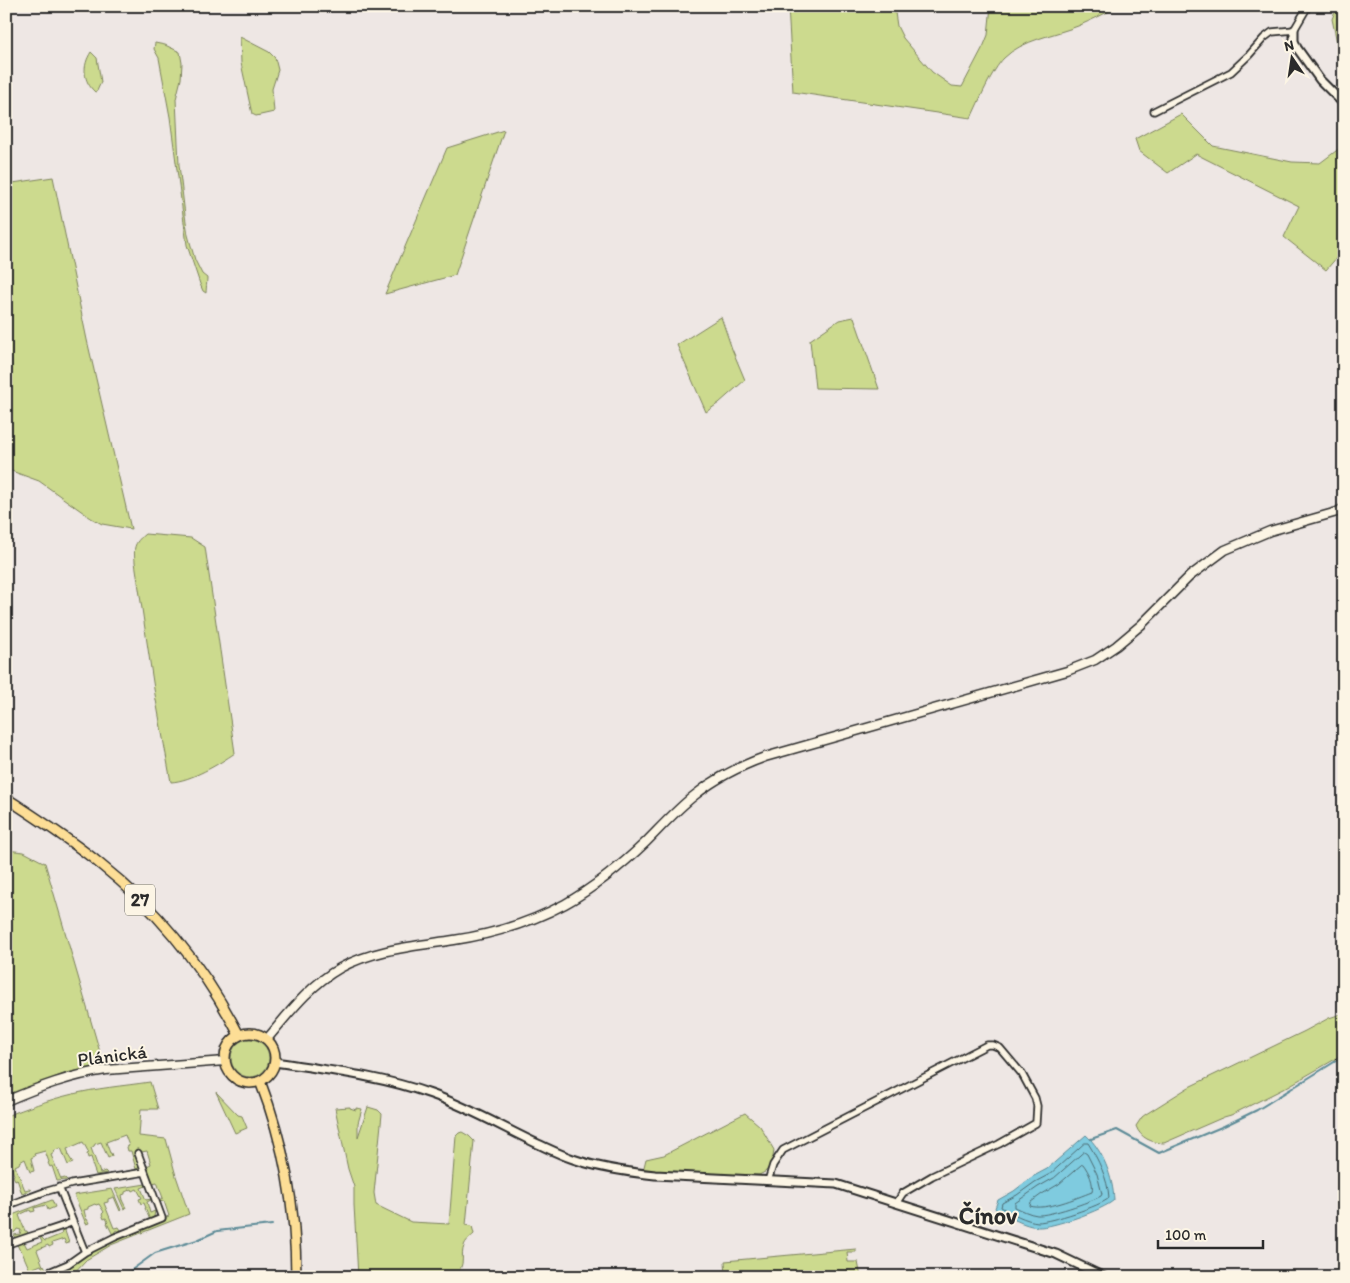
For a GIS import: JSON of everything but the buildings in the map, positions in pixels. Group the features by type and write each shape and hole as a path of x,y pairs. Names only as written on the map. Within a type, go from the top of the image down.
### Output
{"main road":[{"path":"266,1038 303,998 326,978 348,964 394,949 490,933 546,914 580,896 609,876 629,859 686,802 706,787 736,769 765,757 1067,671 1095,660 1135,630 1190,576 1225,550 1270,532 1344,508"},
{"name":"27","path":"6,798 91,857 142,901 172,933 200,970 219,998 239,1035"},
{"path":"252,1032 266,1038 273,1048 275,1062 270,1073 260,1081 249,1082 237,1079 229,1071 225,1061 225,1053 228,1046 239,1035 252,1032"},
{"name":"Plánická","path":"6,1100 56,1081 89,1072 225,1061"},
{"path":"260,1081 278,1135 287,1175 294,1226 296,1277"}],"street":[{"path":"1308,6 1294,30 1294,41 1320,80 1344,104"},
{"path":"1154,110 1231,72 1272,32 1294,30"},
{"path":"768,1181 773,1165 783,1150 987,1045 1000,1048 1022,1074 1034,1098 1037,1106 1036,1123 999,1144 932,1176 903,1193 897,1202"},
{"path":"275,1062 375,1078 429,1093 466,1108 572,1159 604,1167 655,1175 836,1184 1056,1254 1104,1277"},
{"path":"37,1277 68,1264 85,1252 115,1237 162,1218 138,1154"},
{"path":"6,1206 59,1187 89,1180 145,1172"},
{"path":"59,1187 85,1252"},
{"path":"6,1245 73,1222"}],"green space":[{"path":"788,6 894,6 897,26 903,38 932,72 952,86 962,87 988,35 991,6 1119,6 1078,26 1029,42 1011,52 999,63 971,118 793,92"},
{"path":"1337,6 1344,6 1344,63 1339,52 1332,19"},
{"path":"240,37 269,52 275,58 278,70 272,89 274,112 256,116 252,114 241,63"},
{"path":"155,43 165,45 180,52 182,63 181,79 176,99 179,165 188,235 195,260 202,274 207,278 206,293 200,284 187,245 170,117 159,58 154,49"},
{"path":"91,52 97,58 101,82 95,92 88,83 85,73 86,63"},
{"path":"1181,114 1213,146 1292,162 1320,163 1344,145 1344,249 1326,270 1284,237 1299,206 1196,154 1168,173 1139,151 1135,139"},
{"path":"504,130 455,275 385,294 447,148"},
{"path":"53,177 87,340 131,529 102,524 39,481 6,469 6,184"},
{"path":"721,317 745,380 706,412 677,345"},
{"path":"854,317 879,389 815,388 810,340 839,320"},
{"path":"145,534 191,538 205,547 235,753 196,775 171,782 154,689 134,553 135,546"},
{"path":"6,850 24,852 45,863 104,1066 66,1073 6,1097"},
{"path":"1344,1010 1344,1054 1285,1088 1231,1115 1164,1143 1147,1139 1140,1134 1136,1126 1142,1117 1189,1087 1329,1018 1341,1014"},
{"path":"250,1039 264,1044 269,1058 264,1072 250,1077 236,1072 231,1058 236,1044"},
{"path":"150,1082 158,1109 141,1109 139,1136 166,1139 189,1214 111,1245 86,1260 70,1277 59,1277 63,1275 62,1270 72,1266 79,1259 130,1234 165,1220 164,1218 169,1216 164,1201 159,1202 158,1200 163,1198 157,1182 152,1183 147,1166 151,1164 147,1151 136,1153 140,1168 136,1169 131,1151 128,1151 127,1147 129,1146 125,1135 106,1142 112,1156 108,1158 101,1142 91,1148 100,1173 105,1171 107,1173 96,1175 91,1157 88,1158 87,1154 89,1153 83,1142 67,1149 73,1163 68,1165 61,1148 55,1150 51,1155 61,1179 65,1178 67,1180 57,1181 52,1166 50,1167 48,1163 45,1151 34,1154 35,1156 31,1158 34,1171 30,1172 25,1159 15,1166 25,1190 31,1190 22,1194 17,1179 15,1180 13,1176 10,1164 6,1165 6,1116 61,1097 99,1089"},
{"path":"216,1092 238,1115 242,1116 247,1128 235,1133"},
{"path":"350,1107 356,1110 356,1108 362,1109 358,1123 358,1137 368,1107 378,1110 382,1114 374,1193 376,1205 411,1222 449,1224 456,1136 462,1132 474,1141 466,1225 472,1226 474,1234 465,1244 462,1263 457,1277 358,1277 354,1187 348,1169 335,1108"},
{"path":"745,1113 760,1126 774,1150 772,1164 765,1172 759,1175 733,1175 643,1171 646,1159 664,1155"},
{"path":"146,1184 146,1186 141,1188 146,1200 151,1199 147,1202 150,1213 155,1211 154,1217 150,1220 144,1203 141,1204 139,1199 142,1198 137,1189 133,1191 132,1189 122,1195 126,1208 124,1209 115,1189"},
{"path":"112,1189 121,1210 114,1197 104,1203 114,1228 119,1227 121,1230 119,1232 115,1231 113,1235 106,1218 104,1219 102,1214 104,1212 99,1204 84,1210 89,1223 86,1224 74,1195"},
{"path":"52,1200 55,1207 48,1210 46,1205 34,1208 35,1211 31,1212 30,1210 19,1215 28,1234 15,1240 14,1235 20,1234 21,1230 17,1229 13,1233 7,1217"},
{"path":"64,1228 69,1243 66,1244 64,1239 52,1243 53,1245 49,1247 48,1245 37,1250 46,1269 44,1270 41,1265 31,1269 32,1275 17,1244 24,1242 27,1248 42,1242 41,1237 45,1241 62,1234 61,1230"},
{"path":"856,1249 856,1252 847,1252 848,1262 858,1262 861,1277 726,1277 725,1261"}],"water":[{"path":"1086,1135 1097,1148 1106,1165 1112,1183 1114,1200 1100,1209 1045,1227 1028,1225 998,1212 995,1208 998,1200 1047,1169"}],"waterway":[{"path":"1091,1139 1117,1130 1159,1153 1257,1110 1344,1056"},
{"path":"122,1277 155,1253 197,1240 217,1231 272,1225"}],"district":[{"name":"Čínov","path":"988,1216"}]}
